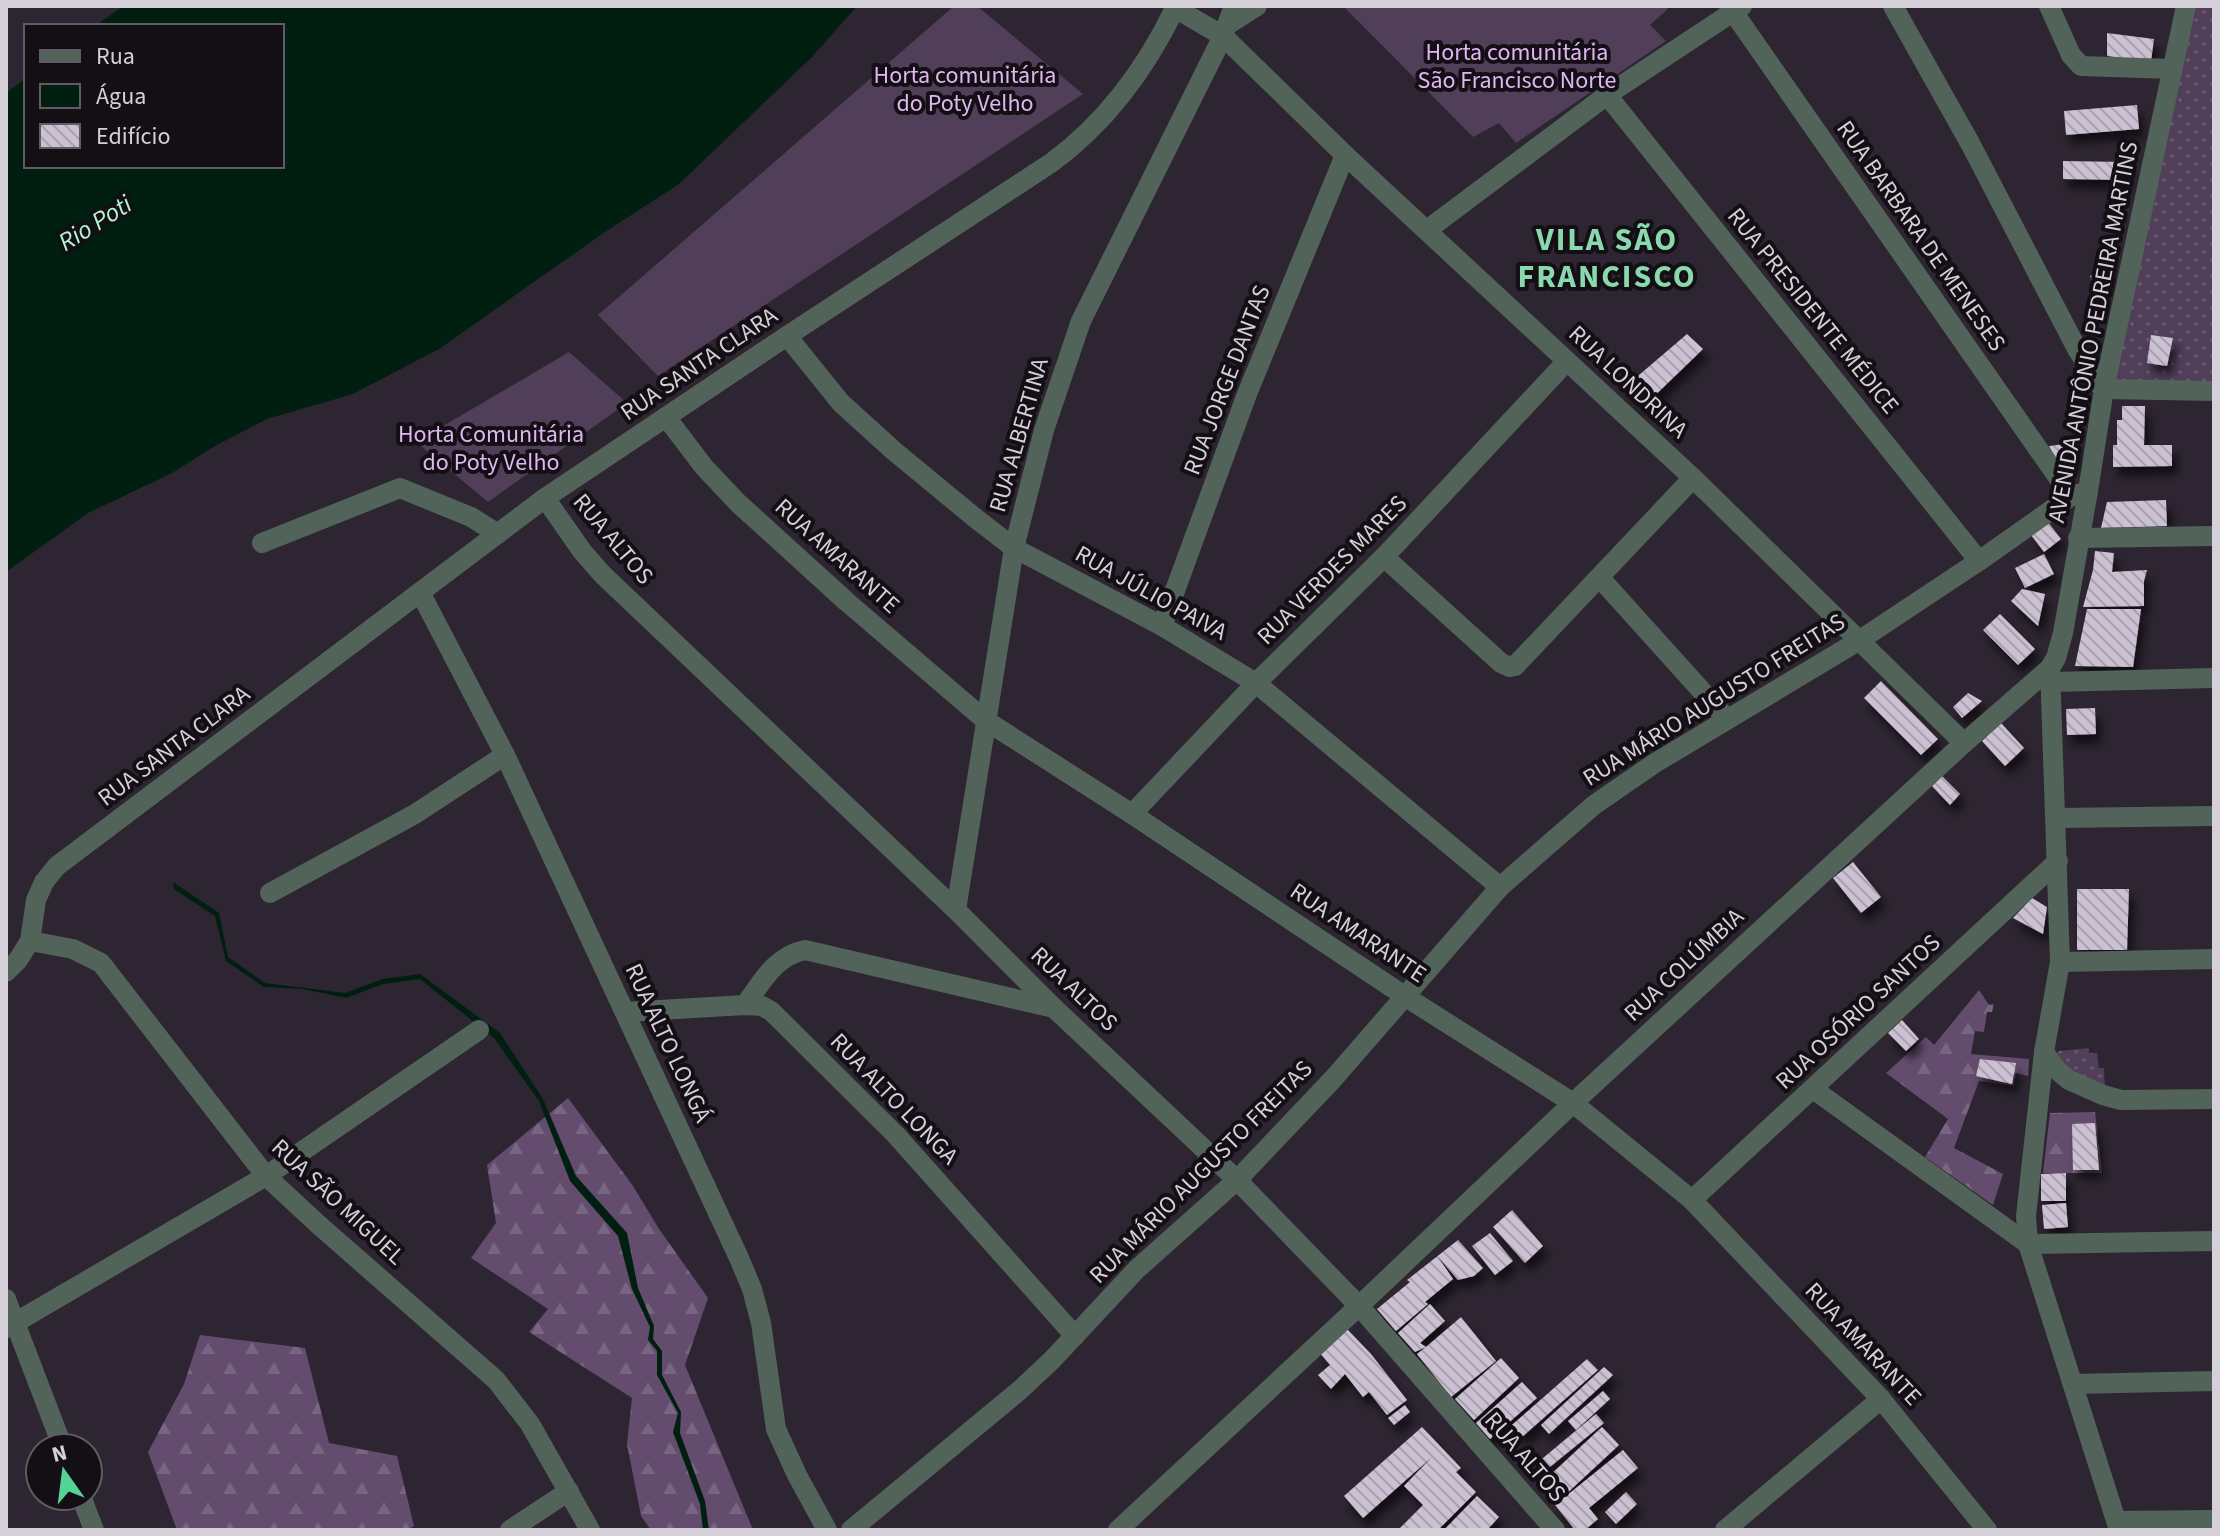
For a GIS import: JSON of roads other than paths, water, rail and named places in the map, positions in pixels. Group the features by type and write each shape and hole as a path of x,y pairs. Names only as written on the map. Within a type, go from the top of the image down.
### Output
{"street":[{"path":"1228,23 1257,6"},
{"path":"1893,6 1971,145 2077,349 2104,389 2214,391"},
{"path":"2049,6 2071,55 2081,66 2173,69"},
{"name":"AVENIDA ANTÔNIO PEDREIRA MARTINS","path":"2051,675 2063,633 2078,538 2080,494 2186,6"},
{"name":"RUA LONDRINA","path":"1176,7 1228,23 1345,155 1693,478 1964,743"},
{"name":"RUA SANTA CLARA","path":"30,941 36,900 44,882 57,866 545,498 1078,143 1099,123 1136,76 1176,7"},
{"path":"1427,230 1607,95 1735,8"},
{"name":"RUA BARBARA DE MENESES","path":"1735,8 2080,494"},
{"name":"RUA ALBERTINA","path":"956,910 1014,548 1044,430 1081,321 1228,23"},
{"name":"RUA PRESIDENTE MÉDICE","path":"1607,95 1979,561"},
{"name":"RUA JORGE DANTAS","path":"1162,626 1247,394 1345,155"},
{"name":"RUA JÚLIO PAIVA","path":"787,336 841,403 894,451 1014,548 1162,626 1256,683 1500,887"},
{"name":"RUA VERDES MARES","path":"1132,814 1256,683 1384,557 1567,361"},
{"name":"RUA AMARANTE","path":"666,417 704,467 738,503 847,602 985,720 1573,1103 1692,1200 1881,1399 1987,1530"},
{"path":"1384,557 1501,663 1510,667 1519,663 1693,478"},
{"path":"262,543 400,488 471,517 498,534"},
{"name":"RUA MÁRIO AUGUSTO FREITAS","path":"851,1530 1020,1390 1137,1269 1237,1180 1333,1079 1500,887 1594,805 1655,763 1860,640 2080,494"},
{"name":"RUA ALTOS","path":"545,498 602,574 1237,1180 1359,1306 1555,1530"},
{"path":"2078,538 2214,536"},
{"path":"1600,578 1727,719"},
{"name":"RUA ALTO LONGÁ","path":"420,592 505,755 734,1246 752,1289 761,1323 776,1429 827,1530"},
{"path":"2214,678 2051,675 2060,962 2044,1052 2026,1216 2028,1244 2118,1526 2214,1520"},
{"name":"RUA COLÚMBIA","path":"1118,1530 1573,1103 1964,743 2051,675"},
{"path":"270,893 415,814 505,755"},
{"path":"2056,818 2214,816"},
{"name":"RUA OSÓRIO SANTOS","path":"1692,1200 2058,861"},
{"path":"6,972 30,941"},
{"name":"RUA SÃO MIGUEL","path":"30,941 73,949 101,963 266,1176 496,1380 530,1424 590,1530"},
{"path":"745,1005 778,962 805,950 1054,1008"},
{"path":"2060,962 2214,959"},
{"name":"RUA ALTO LONGA","path":"625,1012 745,1005 762,1006 771,1011 896,1135 1075,1336"},
{"path":"11,1325 266,1176 479,1030"},
{"path":"2044,1052 2069,1080 2121,1100 2214,1099"},
{"path":"1813,1089 2028,1244 2214,1241"},
{"path":"6,1299 11,1325 56,1432"},
{"path":"2073,1384 2214,1381"},
{"path":"1725,1530 1881,1399"},
{"path":"510,1530 569,1491"}],"water":[{"name":"Rio Poti","path":"123,6 857,6 812,57 679,184 602,234 439,349 353,394 267,419 172,473 88,513 6,572 6,93 24,80 24,168 284,168 284,24 98,24"},
{"path":"173,882 219,913 228,957 265,983 345,993 383,979 420,974 500,1033 543,1099 576,1176 627,1233 638,1288 654,1326 653,1339 662,1351 662,1375 681,1412 680,1433 705,1501 709,1530 703,1530 700,1504 673,1432 678,1413 657,1375 657,1351 648,1340 650,1327 632,1289 618,1236 570,1181 539,1101 494,1038 420,979 383,984 346,998 303,989 264,987 226,961 215,916 174,889"}],"district":[{"name":"VILA SÃO FRANCISCO","path":"1607,258"}],"park label":[{"name":"Horta comunitária São Francisco Norte","path":"1517,66"},
{"name":"Horta comunitária do Poty Velho","path":"965,89"},
{"name":"Horta Comunitária do Poty Velho","path":"491,448"}]}
